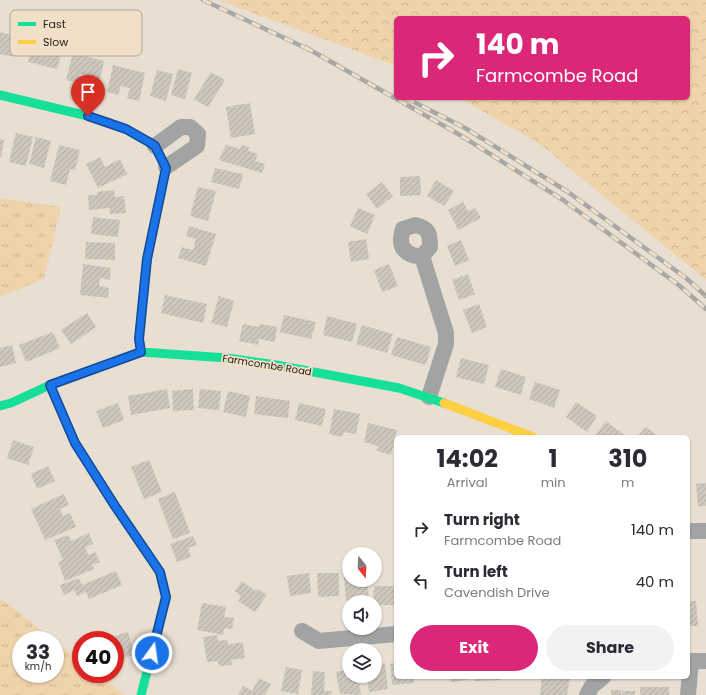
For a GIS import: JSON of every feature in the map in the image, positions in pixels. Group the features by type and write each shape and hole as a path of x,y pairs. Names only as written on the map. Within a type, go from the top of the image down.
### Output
{"street":[{"path":"0,95 107,122 126,129 155,146 166,168 147,259 139,339 141,352"},
{"path":"155,146 181,127 190,127 198,134 198,146 166,168"},
{"path":"422,256 446,333 446,344 429,397"},
{"name":"Farmcombe Road","path":"0,406 11,403 50,385 141,352 227,358 276,365 399,388 429,397 528,435"},
{"path":"50,385 75,443 115,506 160,572 166,597 141,695"},
{"path":"690,531 706,531"},
{"path":"302,631 319,641 394,634"},
{"path":"688,695 695,661"},
{"path":"587,695 592,686 601,679"}],"green space":[{"path":"218,0 706,0 706,280 541,145 463,100 690,100 690,16 394,16 394,65"},
{"path":"0,198 61,207 44,279 0,297"},
{"path":"0,598 42,631 12,631 12,683 64,683 64,648 72,654 72,683 110,683 125,695 0,695"}],"building":[{"path":"0,32 10,34 10,56 0,54"},
{"path":"29,56 61,56 57,69 28,62"},
{"path":"72,56 85,56 104,61 98,89 86,86 89,76 80,74 77,83 66,80"},
{"path":"113,65 145,73 139,101 127,98 130,88 121,86 118,95 107,92"},
{"path":"178,69 192,73 185,99 171,95"},
{"path":"157,70 173,74 166,101 150,96"},
{"path":"211,72 225,80 208,107 194,99"},
{"path":"250,103 255,134 231,138 226,107"},
{"path":"16,133 33,137 26,166 9,162"},
{"path":"36,137 51,141 44,168 29,164"},
{"path":"0,139 4,140 1,157 0,157"},
{"path":"59,145 80,150 75,170 70,169 66,185 50,181"},
{"path":"226,145 240,149 242,145 249,147 248,151 258,154 255,161 265,164 262,173 219,160"},
{"path":"100,157 105,167 120,159 127,174 98,188 86,164"},
{"path":"215,168 243,174 239,189 211,182"},
{"path":"420,176 421,195 400,196 400,177"},
{"path":"436,180 454,191 444,206 427,196"},
{"path":"382,182 393,196 377,209 366,194"},
{"path":"198,187 216,191 208,221 190,216"},
{"path":"114,190 115,197 124,196 126,213 110,214 110,208 89,210 88,195 97,195 97,192"},
{"path":"463,202 468,211 475,208 481,218 458,230 448,210"},
{"path":"358,208 375,215 367,234 350,226"},
{"path":"93,217 120,220 118,237 91,234"},
{"path":"189,226 216,234 206,266 178,258 182,247 193,250 196,239 186,236"},
{"path":"366,239 369,259 351,262 348,242"},
{"path":"461,240 469,260 455,266 447,246"},
{"path":"86,242 115,243 115,260 85,259"},
{"path":"83,264 111,268 110,280 100,278 99,286 109,288 108,298 80,295"},
{"path":"389,264 398,286 382,292 374,270"},
{"path":"468,274 475,294 459,300 452,280"},
{"path":"165,295 207,304 203,323 161,313"},
{"path":"219,296 234,301 227,327 211,323"},
{"path":"479,304 487,327 472,333 463,310"},
{"path":"87,313 96,327 71,344 61,330"},
{"path":"284,315 316,322 311,339 280,332"},
{"path":"327,316 357,324 352,342 323,335"},
{"path":"243,324 259,327 260,324 277,327 275,342 259,339 258,345 239,341"},
{"path":"362,325 393,334 387,353 356,344"},
{"path":"53,332 60,348 26,362 19,345"},
{"path":"397,337 431,347 426,365 391,355"},
{"path":"12,345 16,363 0,367 0,348"},
{"path":"461,358 489,365 484,384 456,377"},
{"path":"501,369 526,377 521,395 495,387"},
{"path":"535,382 560,390 554,408 529,399"},
{"path":"167,389 170,408 131,415 128,396"},
{"path":"193,389 194,410 173,411 172,391"},
{"path":"200,389 221,391 219,410 198,408"},
{"path":"228,391 250,396 246,417 223,412"},
{"path":"256,396 290,401 288,418 254,414"},
{"path":"576,402 597,416 587,432 566,417"},
{"path":"118,403 124,420 103,428 96,411"},
{"path":"299,403 326,409 322,426 295,420"},
{"path":"334,409 360,414 356,434 344,432 342,437 329,434"},
{"path":"606,421 625,435 596,435"},
{"path":"368,423 397,430 396,435 394,435 391,455 377,451 378,446 364,442"},
{"path":"646,427 656,435 639,435"},
{"path":"13,440 34,447 28,465 7,458"},
{"path":"149,460 162,492 144,499 131,467"},
{"path":"48,466 55,481 37,489 31,474"},
{"path":"706,483 706,506 698,506 696,484"},
{"path":"175,492 190,533 173,539 158,499"},
{"path":"64,494 69,505 60,509 63,516 70,513 76,527 45,540 31,509"},
{"path":"89,533 93,544 85,547 88,555 95,552 100,562 92,565 94,569 65,581 58,562 63,560 54,540 68,535 71,541"},
{"path":"193,536 197,545 188,548 191,557 177,562 170,544"},
{"path":"116,571 122,585 89,599 86,592 77,596 74,590 64,595 60,585 79,578 82,585"},
{"path":"309,573 311,593 290,596 287,576"},
{"path":"317,573 339,573 339,596 318,597"},
{"path":"242,581 256,591 258,589 267,595 255,612 238,601 241,596 235,591"},
{"path":"394,586 394,605 382,605 382,595 373,595 374,587"},
{"path":"345,587 368,587 369,595 346,595"},
{"path":"690,601 696,601 698,626 690,626"},
{"path":"202,603 226,607 224,617 234,618 232,629 224,628 223,635 197,630"},
{"path":"128,632 134,655 124,658 124,633"},
{"path":"217,635 218,641 227,640 228,645 243,642 245,658 231,660 232,665 219,666 218,661 207,662 203,637"},
{"path":"385,663 388,689 369,692 368,683 382,683 382,664"},
{"path":"394,663 394,679 414,679 414,683 392,685 390,664"},
{"path":"286,667 302,670 298,694 281,691"},
{"path":"313,671 325,672 324,691 332,691 331,695 311,695"},
{"path":"342,671 342,683 359,683 361,695 340,694 336,672"},
{"path":"259,678 271,684 265,695 238,695 243,686 252,691"},
{"path":"450,679 467,679 467,680 451,682"},
{"path":"474,679 500,680 474,681"},
{"path":"542,679 570,679 567,695 540,695"},
{"path":"640,687 669,687 669,695 640,695"},
{"path":"611,690 621,690 621,695 611,695"},
{"path":"622,691 635,691 635,695 622,695"}],"railway":[{"path":"203,0 310,50"},
{"path":"305,47 394,98"},
{"path":"398,100 460,135 563,200 680,286 706,309"},
{"path":"410,100 465,128 568,192 686,278 706,296"}],"traffic: fast":[{"path":"0,95 88,116 126,129 155,146 166,167 147,259 139,339 141,352"},
{"path":"0,406 11,403 50,385 141,352 227,358 276,365 399,388 444,403"},
{"path":"141,695 166,597 162,581"}],"traffic: slow":[{"path":"50,385 75,443 115,506 160,572 162,581"},
{"path":"444,403 528,435"}],"route":[{"path":"88,116 126,129 155,146 166,168 147,259 139,339 141,352 50,385 75,443 115,506 160,572 166,597 152,653"}]}
